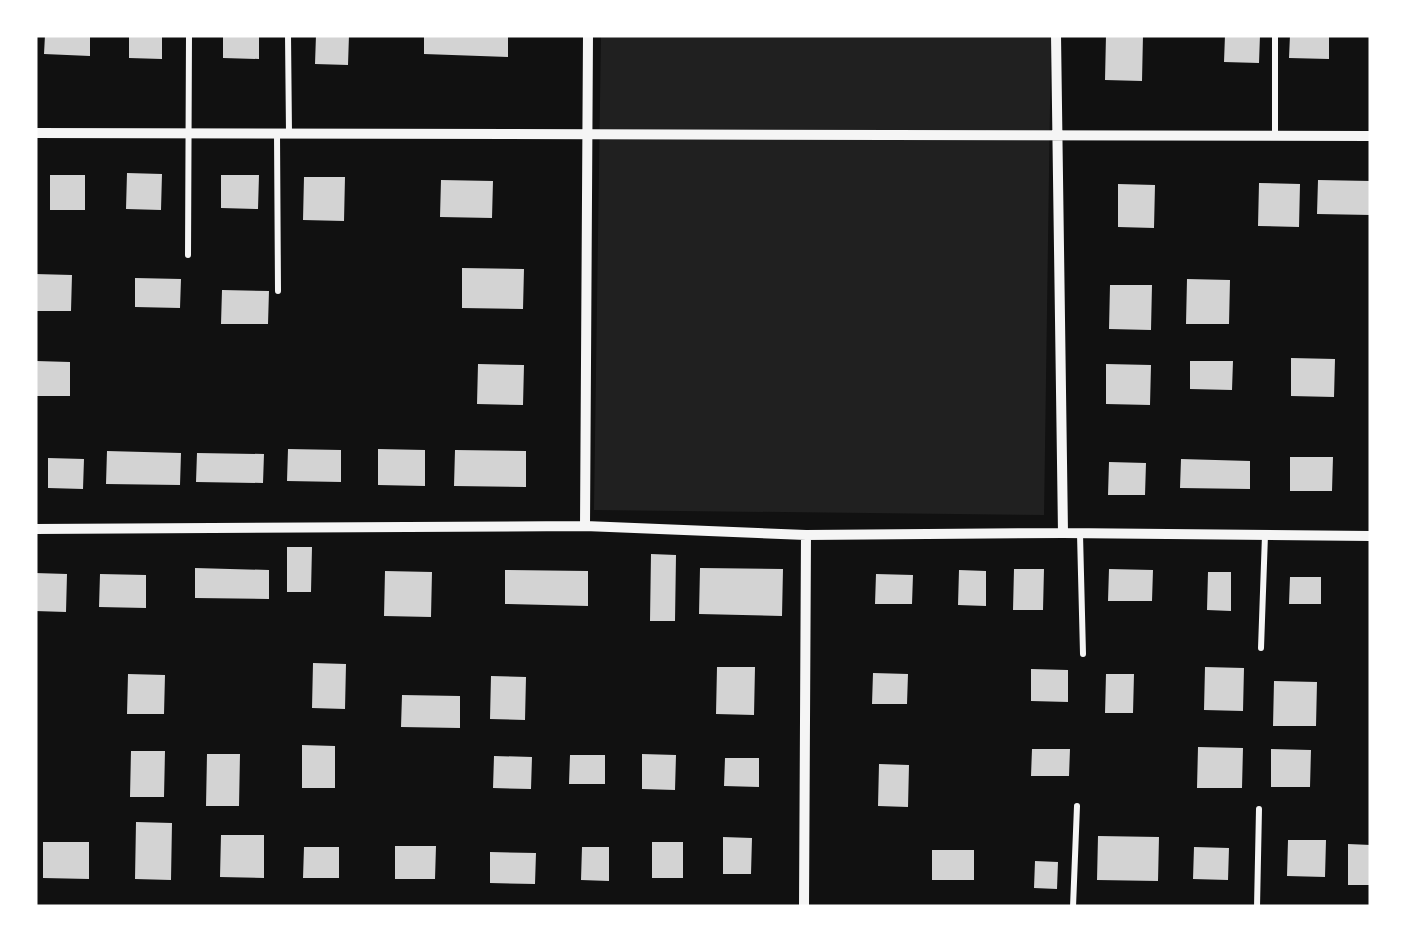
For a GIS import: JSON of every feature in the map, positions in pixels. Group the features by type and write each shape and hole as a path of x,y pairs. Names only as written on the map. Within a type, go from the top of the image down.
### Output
{"street":[{"path":"585,526 588,35"},
{"path":"1056,35 1063,533"},
{"path":"35,133 1371,136"},
{"path":"35,529 585,526 806,535 1371,536"},
{"path":"804,907 806,535"}],"lane":[{"path":"188,255 189,35"},
{"path":"278,291 288,35"},
{"path":"1274,137 1275,35"},
{"path":"1080,533 1084,654"},
{"path":"1261,648 1265,535"},
{"path":"1073,907 1078,806"},
{"path":"1257,907 1259,809"}],"shaded area":[{"path":"601,35 1051,35 1044,515 594,510"}],"building":[{"path":"45,35 90,35 90,56 44,54"},
{"path":"129,35 162,35 162,59 129,58"},
{"path":"223,35 259,35 259,59 223,58"},
{"path":"316,35 349,35 348,65 315,64"},
{"path":"424,35 508,35 508,57 424,54"},
{"path":"1106,35 1143,35 1142,81 1105,80"},
{"path":"1225,35 1260,35 1259,63 1224,62"},
{"path":"1290,35 1329,35 1329,59 1289,58"},
{"path":"127,173 162,174 161,210 126,209"},
{"path":"50,175 85,175 85,210 50,210"},
{"path":"221,175 259,175 258,209 221,208"},
{"path":"304,177 345,177 344,221 303,220"},
{"path":"441,180 493,181 492,218 440,217"},
{"path":"1318,180 1371,181 1371,215 1317,214"},
{"path":"1259,183 1300,184 1299,227 1258,226"},
{"path":"1118,184 1155,185 1154,228 1118,227"},
{"path":"462,268 524,269 523,309 462,308"},
{"path":"35,274 72,275 71,311 35,311"},
{"path":"135,278 181,279 180,308 135,307"},
{"path":"1187,279 1230,280 1229,324 1186,324"},
{"path":"1110,285 1152,285 1151,330 1109,329"},
{"path":"222,290 269,291 268,324 221,324"},
{"path":"1291,358 1335,359 1334,397 1291,396"},
{"path":"36,361 70,362 70,396 35,396"},
{"path":"1190,361 1233,361 1232,390 1190,389"},
{"path":"478,364 524,365 523,405 477,404"},
{"path":"1106,364 1151,365 1150,405 1106,404"},
{"path":"288,449 341,450 341,482 287,481"},
{"path":"378,449 425,450 425,486 378,485"},
{"path":"455,450 526,451 526,487 454,486"},
{"path":"107,451 181,453 180,485 106,484"},
{"path":"197,453 264,454 263,483 196,482"},
{"path":"1290,457 1333,457 1332,491 1290,491"},
{"path":"48,458 84,459 83,489 48,488"},
{"path":"1181,459 1250,461 1250,489 1180,488"},
{"path":"1109,462 1146,463 1145,495 1108,495"},
{"path":"287,547 312,547 311,592 287,592"},
{"path":"651,554 676,555 675,621 650,621"},
{"path":"195,568 269,570 269,599 195,598"},
{"path":"700,568 783,569 782,616 699,614"},
{"path":"1014,569 1044,569 1043,610 1013,610"},
{"path":"1109,569 1153,570 1152,601 1108,601"},
{"path":"505,570 588,571 588,606 505,604"},
{"path":"959,570 986,571 986,606 958,605"},
{"path":"385,571 432,572 431,617 384,616"},
{"path":"1208,572 1231,572 1231,611 1207,610"},
{"path":"35,573 67,574 66,612 35,611"},
{"path":"100,574 146,575 146,608 99,607"},
{"path":"876,574 913,575 912,604 875,604"},
{"path":"1290,577 1321,577 1321,604 1289,604"},
{"path":"313,663 346,664 345,709 312,708"},
{"path":"717,667 755,667 754,715 716,714"},
{"path":"1205,667 1244,668 1243,711 1204,710"},
{"path":"1031,669 1068,670 1068,702 1031,701"},
{"path":"873,673 908,674 907,704 872,704"},
{"path":"128,674 165,675 164,714 127,714"},
{"path":"1106,674 1134,674 1133,713 1105,713"},
{"path":"491,676 526,677 525,720 490,719"},
{"path":"1274,681 1317,682 1316,726 1273,726"},
{"path":"402,695 460,696 460,728 401,727"},
{"path":"302,745 335,746 335,788 302,788"},
{"path":"1198,747 1243,748 1242,788 1197,788"},
{"path":"1032,749 1070,749 1069,776 1031,776"},
{"path":"1271,749 1311,750 1310,787 1271,787"},
{"path":"131,751 165,751 164,797 130,797"},
{"path":"207,754 240,754 239,806 206,806"},
{"path":"642,754 676,755 675,790 642,789"},
{"path":"570,755 605,755 605,784 569,784"},
{"path":"494,756 532,757 531,789 493,788"},
{"path":"725,758 759,758 759,787 724,786"},
{"path":"879,764 909,765 908,807 878,806"},
{"path":"136,822 172,823 171,880 135,879"},
{"path":"221,835 264,835 264,878 220,877"},
{"path":"1098,836 1159,837 1158,881 1097,880"},
{"path":"723,837 752,838 751,874 723,874"},
{"path":"1288,840 1326,840 1325,877 1287,876"},
{"path":"43,842 89,842 89,879 43,878"},
{"path":"652,842 683,842 683,878 652,878"},
{"path":"1348,844 1371,845 1371,885 1348,885"},
{"path":"395,846 436,846 435,879 395,879"},
{"path":"304,847 339,847 339,878 303,878"},
{"path":"582,847 609,847 609,881 581,880"},
{"path":"1194,847 1229,848 1228,880 1193,879"},
{"path":"932,850 974,850 974,880 932,880"},
{"path":"490,852 536,853 535,884 490,883"},
{"path":"1035,861 1058,862 1057,889 1034,888"}]}
